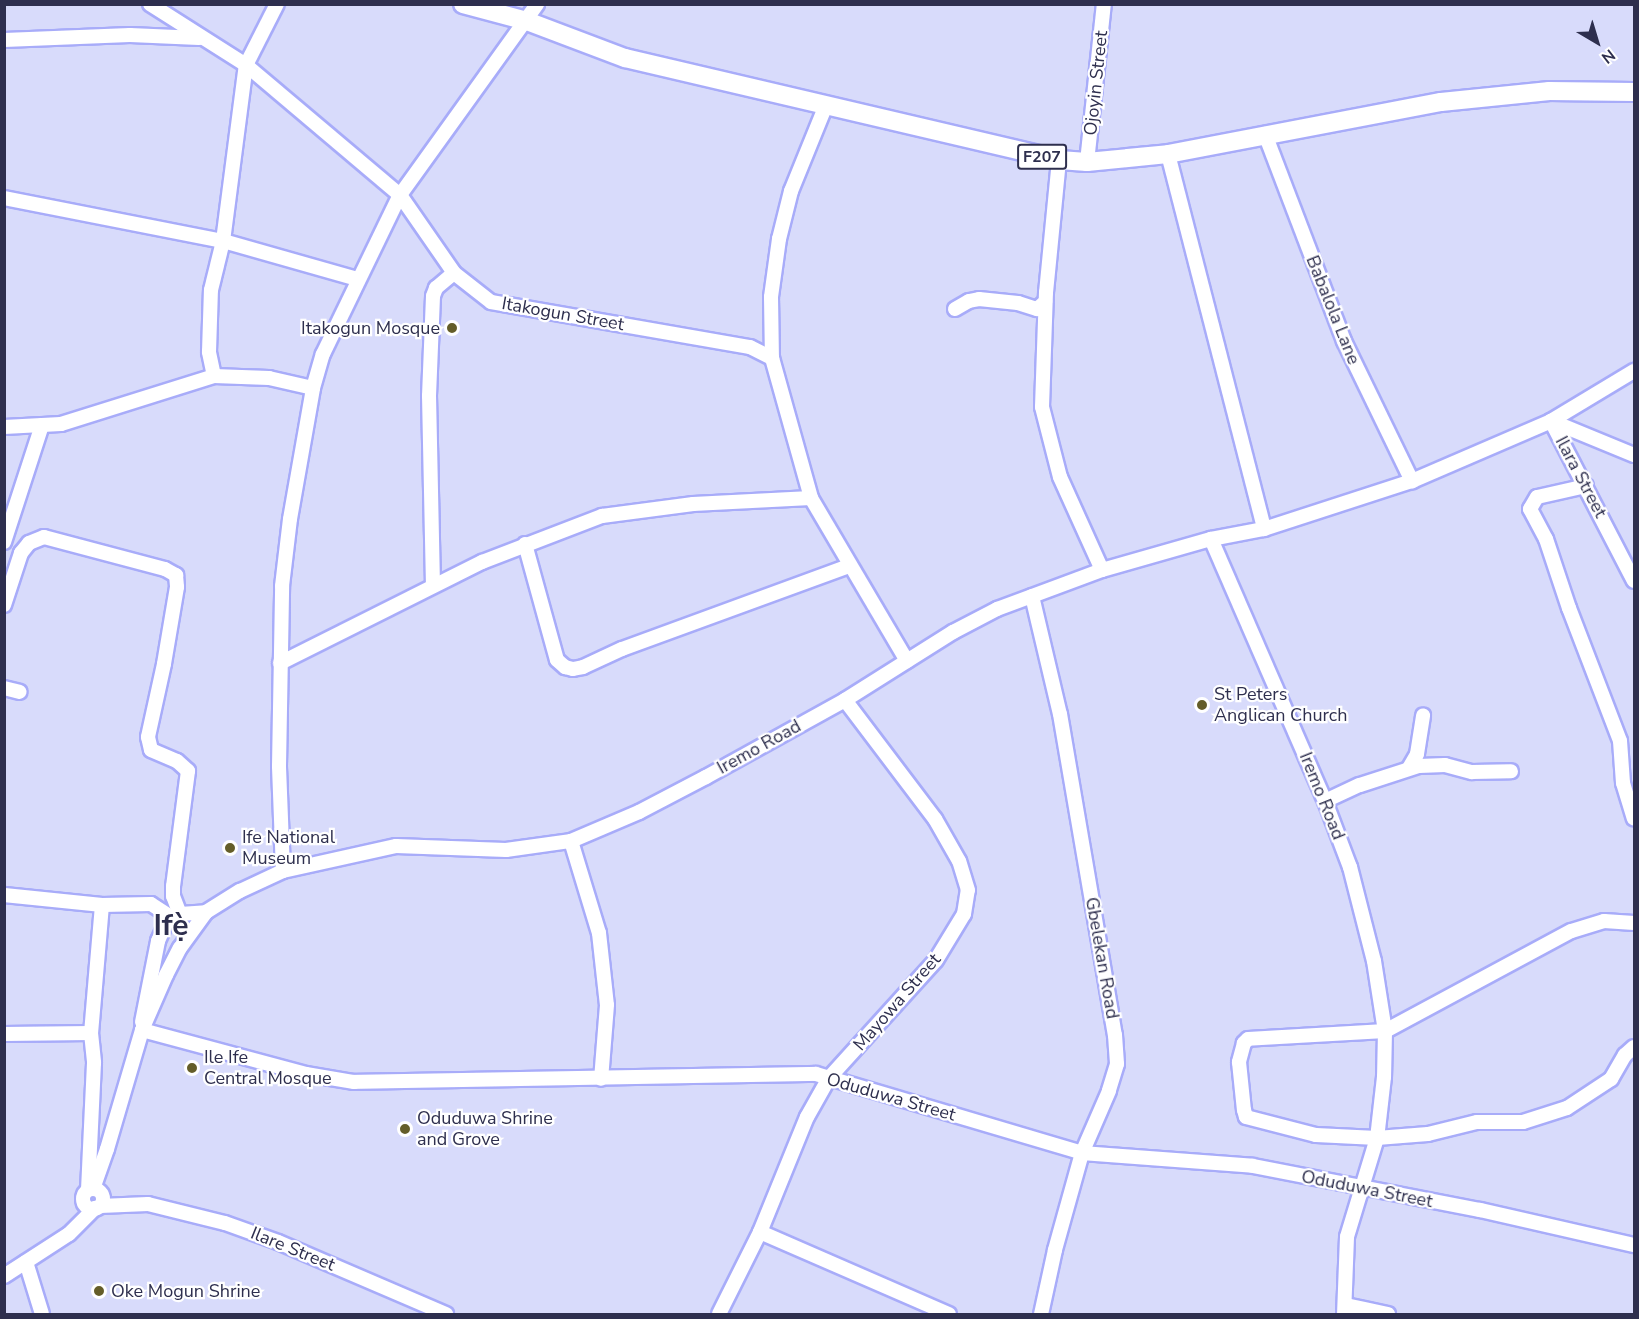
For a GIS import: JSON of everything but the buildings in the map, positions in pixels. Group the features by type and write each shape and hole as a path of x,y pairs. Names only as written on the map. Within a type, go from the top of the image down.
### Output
{"main road":[{"name":"F207","path":"463,4 527,21 624,58 1059,160 1087,162 1168,154 1441,102 1549,91 1635,92"}],"street":[{"name":"Itakogun Street","path":"150,4 200,38 246,65 400,195 454,273 491,302 750,347 772,358"},
{"path":"214,376 209,352 211,290 223,240 246,65 278,4"},
{"path":"283,871 279,766 282,586 290,519 313,388 323,354 357,279 400,195 537,4"},
{"name":"Ojoyin Street","path":"1087,162 1104,4"},
{"path":"4,40 130,35 200,38"},
{"path":"826,105 791,191 779,239 771,297 772,358 811,498 907,661"},
{"name":"Babalola Lane","path":"1265,134 1344,341 1412,481"},
{"path":"1168,154 1263,529"},
{"path":"1059,160 1045,302 1042,385 1046,427 1060,477 1102,570"},
{"path":"4,198 223,240 357,279"},
{"path":"433,586 429,396 433,296 436,288 454,273"},
{"path":"956,309 969,301 979,299 1018,303 1037,309 1045,302"},
{"name":"Iremo Road","path":"206,912 240,891 283,871 396,846 506,850 571,841 639,812 845,700 979,618 1102,570 1211,539 1263,529 1412,481 1551,421 1635,371"},
{"path":"4,427 61,424 214,376 269,378 313,388"},
{"name":"Ilara Street","path":"1551,421 1635,455"},
{"name":"Ilara Street","path":"1551,421 1635,581"},
{"path":"4,542 42,425"},
{"path":"1586,486 1538,497 1530,509 1546,539 1569,608 1620,741 1623,783 1635,818"},
{"path":"280,663 433,586 525,544 602,516 649,508 811,498"},
{"path":"4,605 21,553 29,543 44,537 154,566 176,575 177,587 170,631 148,737 151,750 177,760 188,771 173,886 176,916 158,941 144,1004 142,1030"},
{"name":"Iremo Road","path":"1211,539 1325,801 1350,867 1374,961 1385,1031 1384,1077 1377,1138 1347,1237 1345,1310"},
{"path":"525,544 557,660 565,667 573,669 849,566"},
{"name":"Gbelekan Road","path":"1032,596 1060,714 1115,1035 1117,1064 1109,1091 1082,1153 1055,1250 1041,1314"},
{"path":"4,688 20,692"},
{"name":"Mayowa Street","path":"719,1314 760,1232 807,1117 829,1078 936,960 964,914 968,890 959,861 934,819 845,700"},
{"path":"1408,768 1417,754 1423,715"},
{"path":"1325,801 1408,768 1445,765 1463,771 1511,771"},
{"path":"571,841 599,933 607,1005 601,1079"},
{"path":"4,895 102,905 151,904 176,916 206,912"},
{"path":"95,1198 94,1063 91,1033 102,905"},
{"path":"4,1276 69,1234 95,1198 142,1030 180,948 206,912"},
{"path":"1635,922 1604,921 1571,931 1385,1031 1254,1037 1244,1043 1239,1062 1246,1117 1316,1135 1377,1138 1428,1134 1476,1122 1523,1122 1567,1108 1611,1079 1625,1055 1635,1047"},
{"path":"158,941 180,948"},
{"name":"Oduduwa Street","path":"142,1030 306,1074 354,1082 816,1074 1082,1153 1253,1166 1362,1189 1480,1210 1635,1245"},
{"path":"4,1034 91,1033"},
{"name":"Ilare Street","path":"95,1198 148,1204 247,1230 446,1314"},
{"path":"760,1232 950,1314"},
{"path":"26,1262 42,1314"},
{"path":"1345,1310 1388,1314"}],"place":[{"name":"Itakogun Mosque","path":"452,328"},
{"name":"St Peters Anglican Church","path":"1202,705"},
{"name":"Ife National Museum","path":"230,848"},
{"name":"Ile Ife Central Mosque","path":"192,1068"},
{"name":"Oduduwa Shrine and Grove","path":"405,1129"},
{"name":"Oke Mogun Shrine","path":"99,1291"}],"district":[{"name":"Ifẹ̀","path":"171,926"}]}
